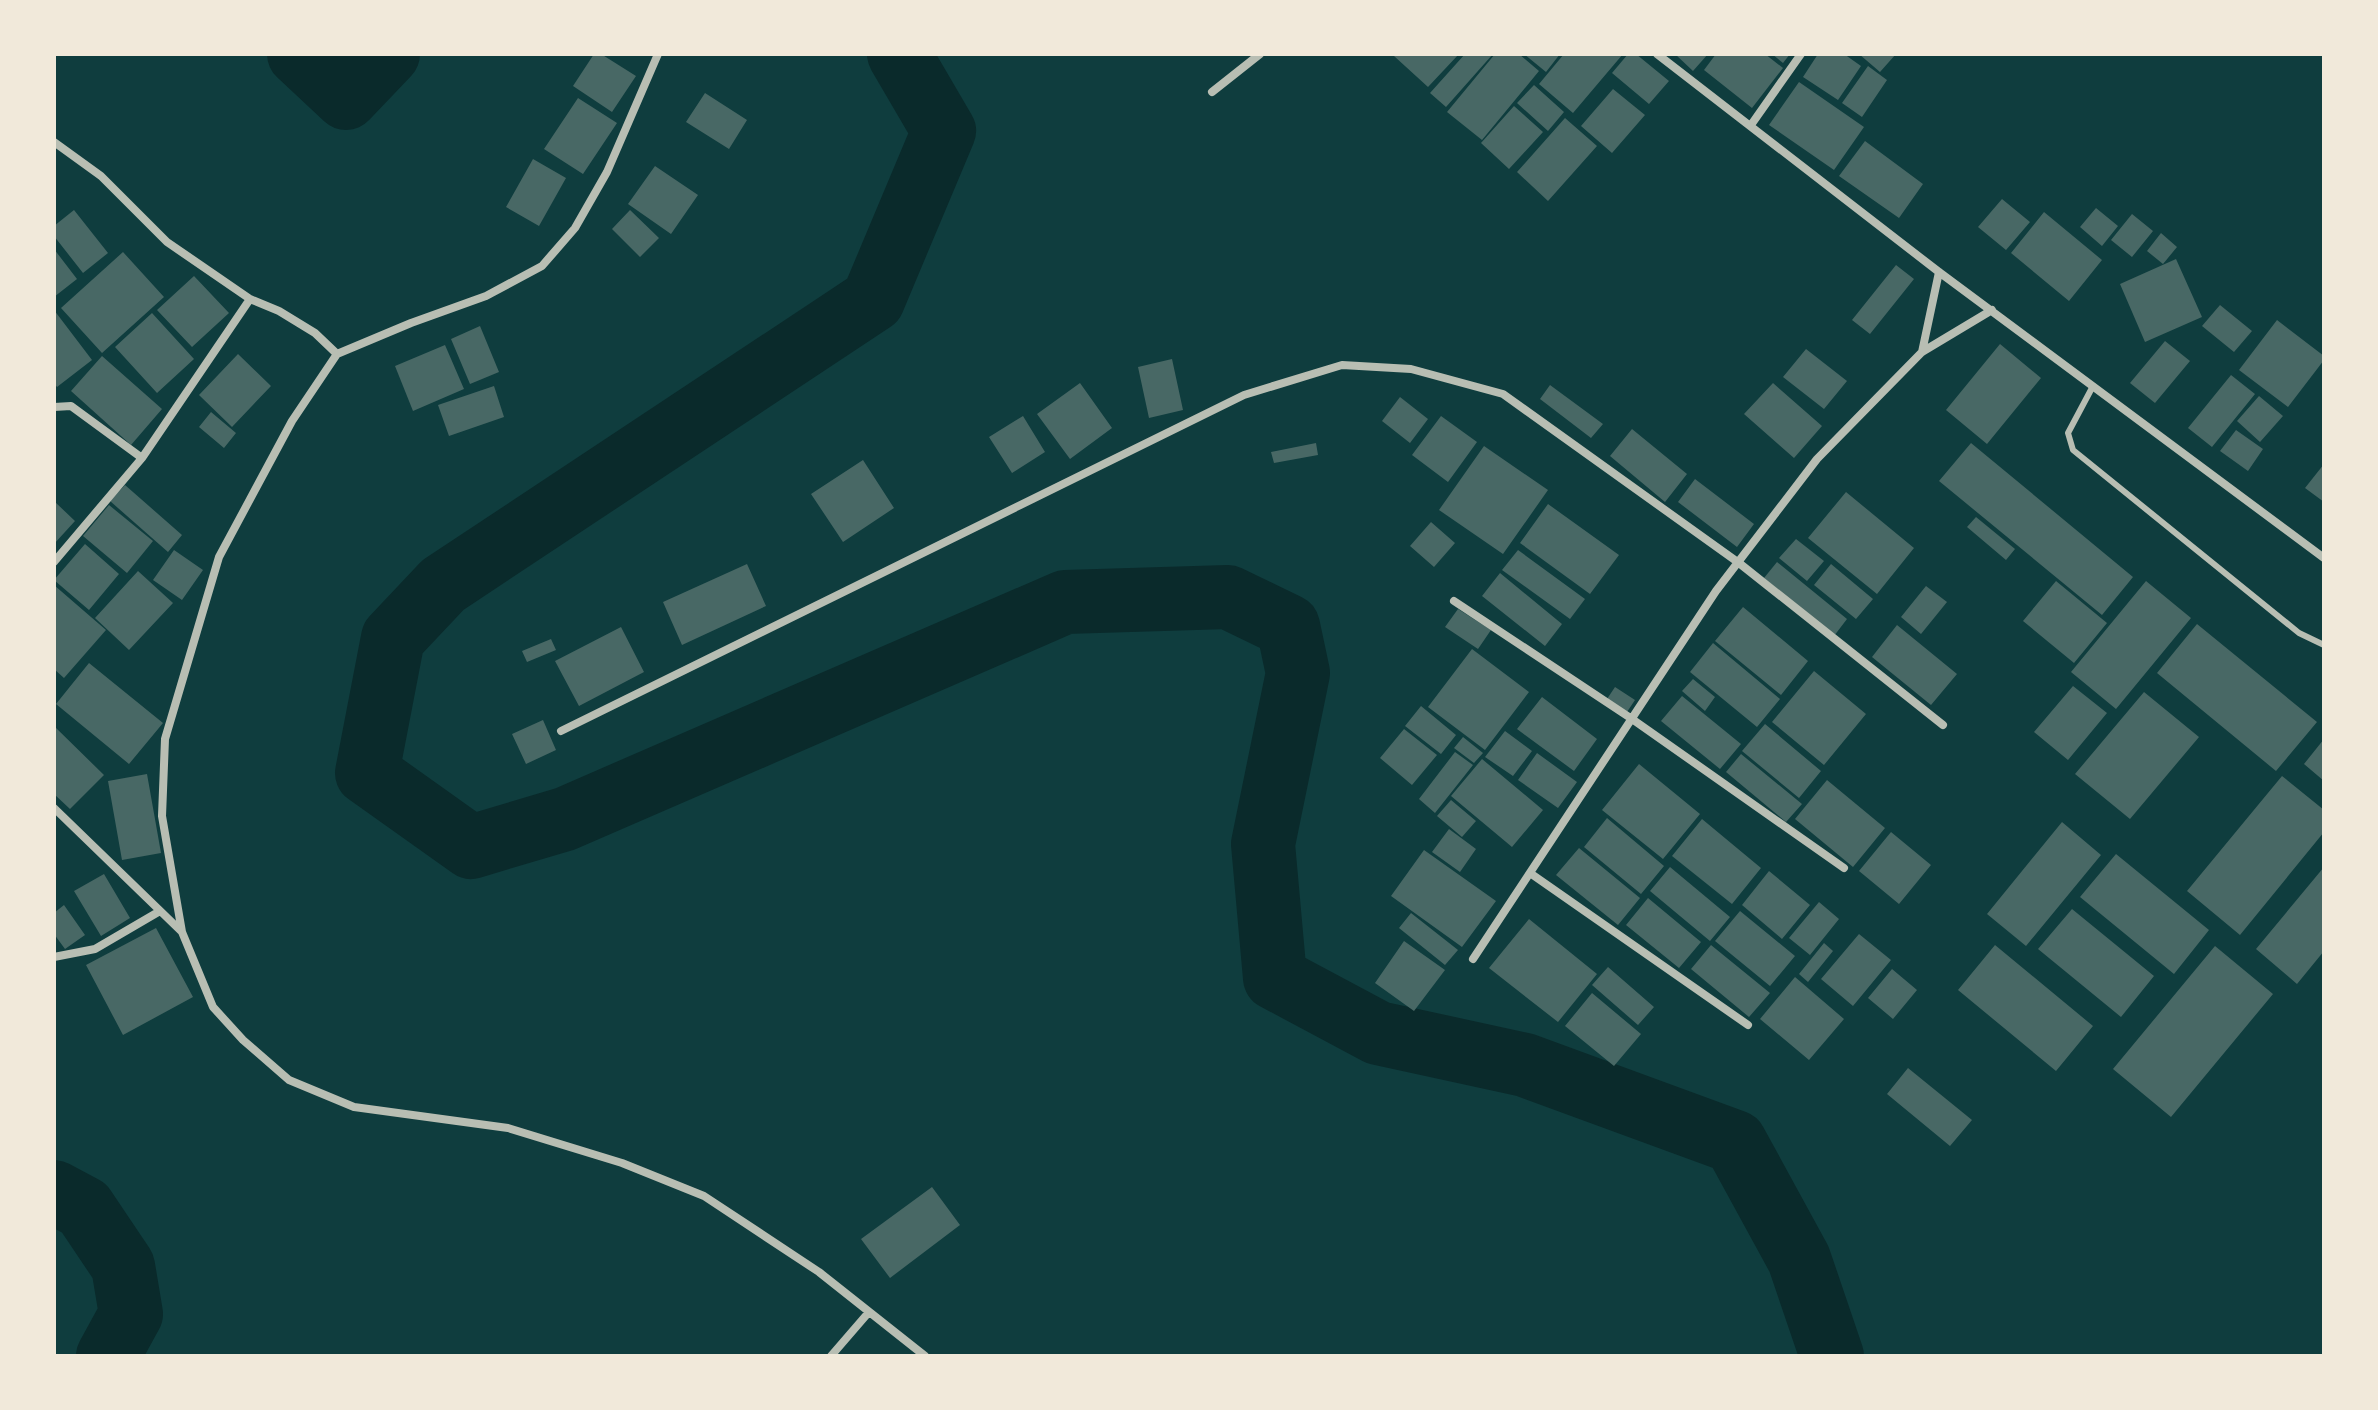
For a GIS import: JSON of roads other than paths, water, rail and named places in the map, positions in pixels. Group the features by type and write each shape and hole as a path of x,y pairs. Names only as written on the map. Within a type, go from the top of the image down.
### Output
{"street":[{"path":"658,54 607,172 575,228 542,266 486,296 337,354 292,421 219,557 165,739 162,816 182,932 213,1007 243,1040 289,1080 354,1107 508,1128 636,1169 704,1196 819,1272 925,1356"},
{"path":"1212,92 1260,54"},
{"path":"1657,54 1939,272 2324,558"},
{"path":"1751,125 1801,54"},
{"path":"54,142 101,176 167,242 250,299 279,311 315,333 337,354"},
{"path":"1922,352 1939,272"},
{"path":"54,562 142,458 250,299"},
{"path":"1473,959 1716,591 1817,459 1922,352 1992,310"},
{"path":"561,731 1244,395 1342,365 1411,369 1503,394 1739,563 1943,725"},
{"path":"54,407 71,406 142,458"},
{"path":"1454,601 1632,719 1844,868"},
{"path":"54,808 182,932"},
{"path":"1530,873 1748,1025"},
{"path":"54,957 95,949 160,911"},
{"path":"831,1356 869,1312"}],"lane":[{"path":"2093,386 2068,433 2073,450 2299,633 2324,645"}],"waterway":[{"path":"299,54 346,98 388,54"},
{"path":"899,54 944,131 873,300 443,585 393,638 367,773 471,847 565,819 1065,602 1228,597 1288,626 1298,673 1263,844 1275,978 1378,1033 1525,1065 1735,1142 1799,1259 1832,1356"},
{"path":"54,1192 84,1208 123,1266 131,1314 108,1356"}]}
